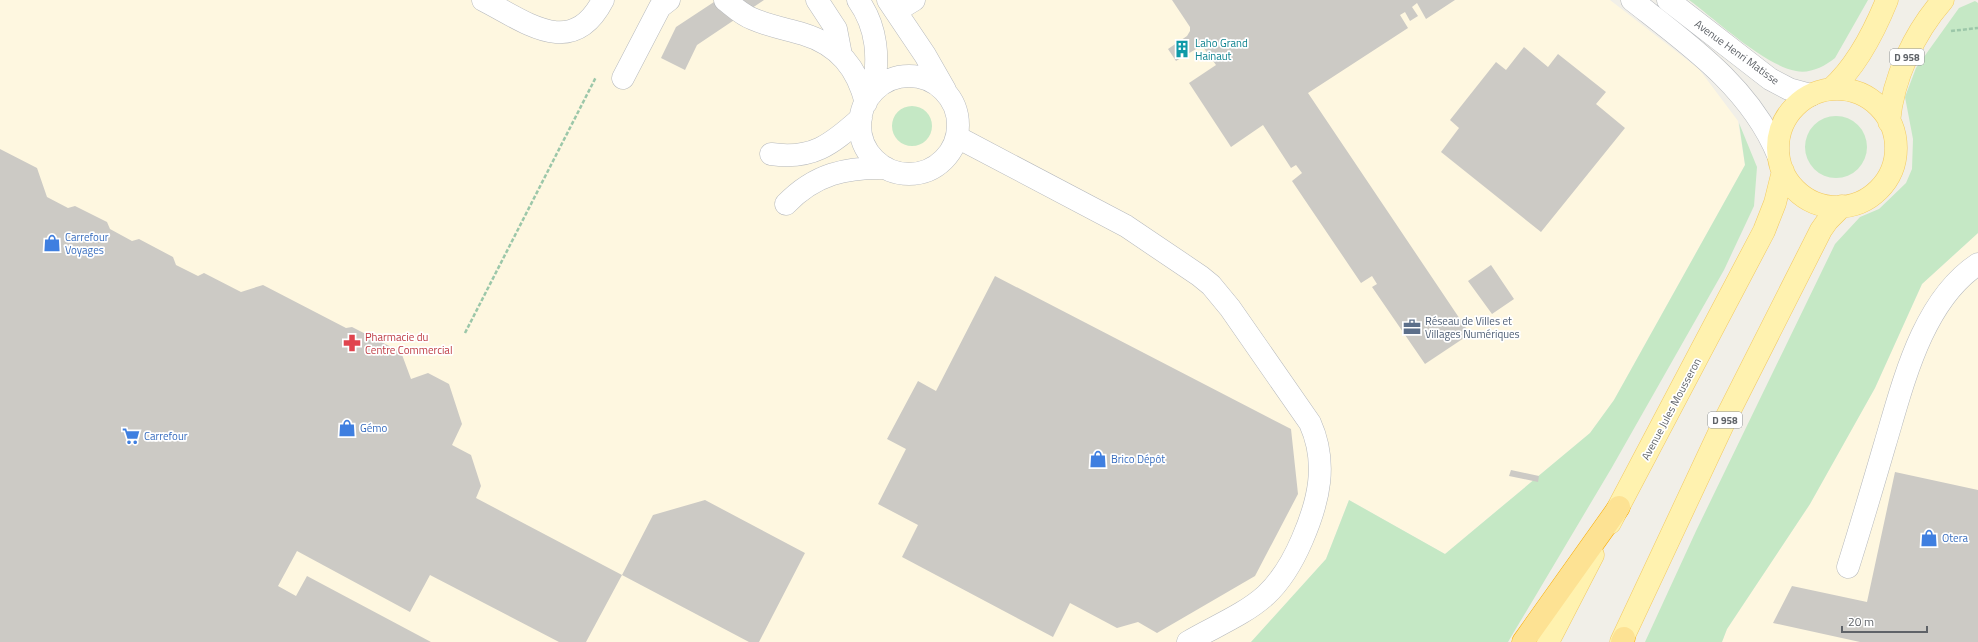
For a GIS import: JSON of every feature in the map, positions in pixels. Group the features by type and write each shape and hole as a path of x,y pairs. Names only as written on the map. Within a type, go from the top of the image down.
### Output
{"highway":[{"path":"1523,642 1619,507"}],"main road":[{"path":"1821,92 1846,90 1868,98 1881,109 1893,130 1896,147 1890,172 1880,188 1874,194 1859,202 1842,206 1826,206 1810,200 1797,191 1781,163 1781,131 1787,116 1797,104 1821,92 1844,77 1855,62 1878,22 1887,0"},
{"name":"D 958","path":"1889,122 1893,95 1899,73 1924,26 1943,0"},
{"name":"Avenue Jules Mousseron","path":"1548,642 1764,231 1774,203 1781,163"},
{"name":"D 958","path":"1622,640 1751,365 1821,230 1842,206"}],"street":[{"path":"484,0 537,27 556,33 574,30 583,26 590,20 603,0"},
{"path":"623,78 660,7 669,0"},
{"path":"725,0 752,19 818,40 841,55 857,77 867,104"},
{"path":"817,0 836,30 841,55"},
{"path":"858,0 871,25 876,44 878,63 867,104 862,138 867,150 875,161 886,168 906,174 926,171 938,165 948,156 957,137 958,118 954,105 925,55 899,4"},
{"name":"Avenue Henri Matisse","path":"1632,0 1704,56 1718,70 1760,120 1781,163"},
{"name":"Avenue Henri Matisse","path":"1668,0 1770,79 1789,89 1821,92"},
{"path":"771,154 795,156 819,149 842,135 867,104 891,80 911,76 932,81 948,94"},
{"path":"957,137 1126,226 1200,276 1211,285 1230,308 1310,423 1318,445 1320,483 1314,514 1293,561 1276,585 1265,596 1254,604 1188,642"},
{"path":"786,204 802,190 822,178 840,171 861,168 886,168"},
{"path":"1848,567 1903,384 1920,338 1944,299 1957,282 1978,264"}],"path":[{"path":"1947,31 1960,31 1978,28"},
{"path":"466,332 598,73"}],"shaded area":[{"path":"0,0 1610,0 1699,69 1738,121 1745,165 1614,400 1590,433 1445,554 1349,500 1326,559 1251,642 0,642"},
{"path":"1978,233 1978,642 1722,642 1727,629 1810,504 1875,388 1922,284"}],"green space":[{"path":"1689,0 1868,0 1835,58 1816,69 1801,72 1783,67 1755,51"},
{"path":"1975,1 1978,3 1978,233 1922,284 1875,388 1810,504 1727,629 1722,642 1645,642 1696,531 1835,244 1860,217 1879,209 1906,183 1912,169 1913,139 1905,97 1916,68 1959,8"},
{"path":"916,106 923,109 929,115 932,126 931,134 923,143 916,146 908,146 901,143 893,134 892,122 895,115 904,107"},
{"path":"1836,116 1848,119 1858,125 1864,135 1867,147 1864,159 1858,169 1848,175 1836,178 1824,175 1814,169 1808,159 1805,147 1808,135 1814,125 1824,119"},
{"path":"1739,123 1757,167 1754,206 1724,270 1611,469 1508,642 1251,642 1326,559 1349,500 1445,554 1590,433 1614,400 1745,165"}],"building":[{"path":"717,0 764,0 697,45 685,70 661,58 676,27"},
{"path":"1172,0 1455,0 1426,19 1417,3 1412,7 1418,16 1410,21 1405,12 1400,15 1408,28 1308,93 1470,334 1425,364 1372,287 1377,284 1372,276 1361,283 1292,181 1302,173 1296,165 1291,168 1263,125 1231,147 1189,83 1216,65 1201,46 1176,61 1168,49 1187,36 1190,31 1190,27"},
{"path":"1524,47 1548,67 1558,54 1606,92 1596,104 1625,128 1541,232 1441,152 1459,128 1450,120 1496,62 1506,70"},
{"path":"0,149 37,168 47,197 68,208 75,206 107,222 110,229 132,241 139,239 173,257 176,265 198,276 204,273 241,292 263,285 346,328 352,327 401,352 411,379 428,373 449,384 462,424 452,445 471,455 481,486 476,498 622,575 586,642 559,642 430,575 410,612 297,551 278,586 296,596 307,576 431,642 0,642"},
{"path":"1491,265 1514,299 1492,314 1468,281"},
{"name":"Brico Dépôt","path":"995,276 1291,429 1298,494 1255,576 1157,633 1138,622 1117,628 1070,603 1053,637 902,557 918,525 878,504 906,449 887,439 918,381 936,391"},
{"path":"1511,470 1539,476 1538,482 1509,476"},
{"name":"Otera","path":"1895,472 1978,490 1978,642 1860,642 1773,623 1792,586 1867,602"},
{"path":"705,500 805,553 759,642 749,642 622,575 653,515"}],"place":[{"name":"Laho Grand Hainaut","path":"1182,49"},
{"name":"Carrefour Voyages","path":"52,243"},
{"name":"Réseau de Villes et Villages Numériques","path":"1412,327"},
{"name":"Pharmacie du Centre Commercial","path":"352,343"},
{"name":"Gémo","path":"347,428"},
{"name":"Carrefour","path":"131,436"},
{"name":"Brico Dépôt","path":"1098,459"},
{"name":"Otera","path":"1929,538"}]}
